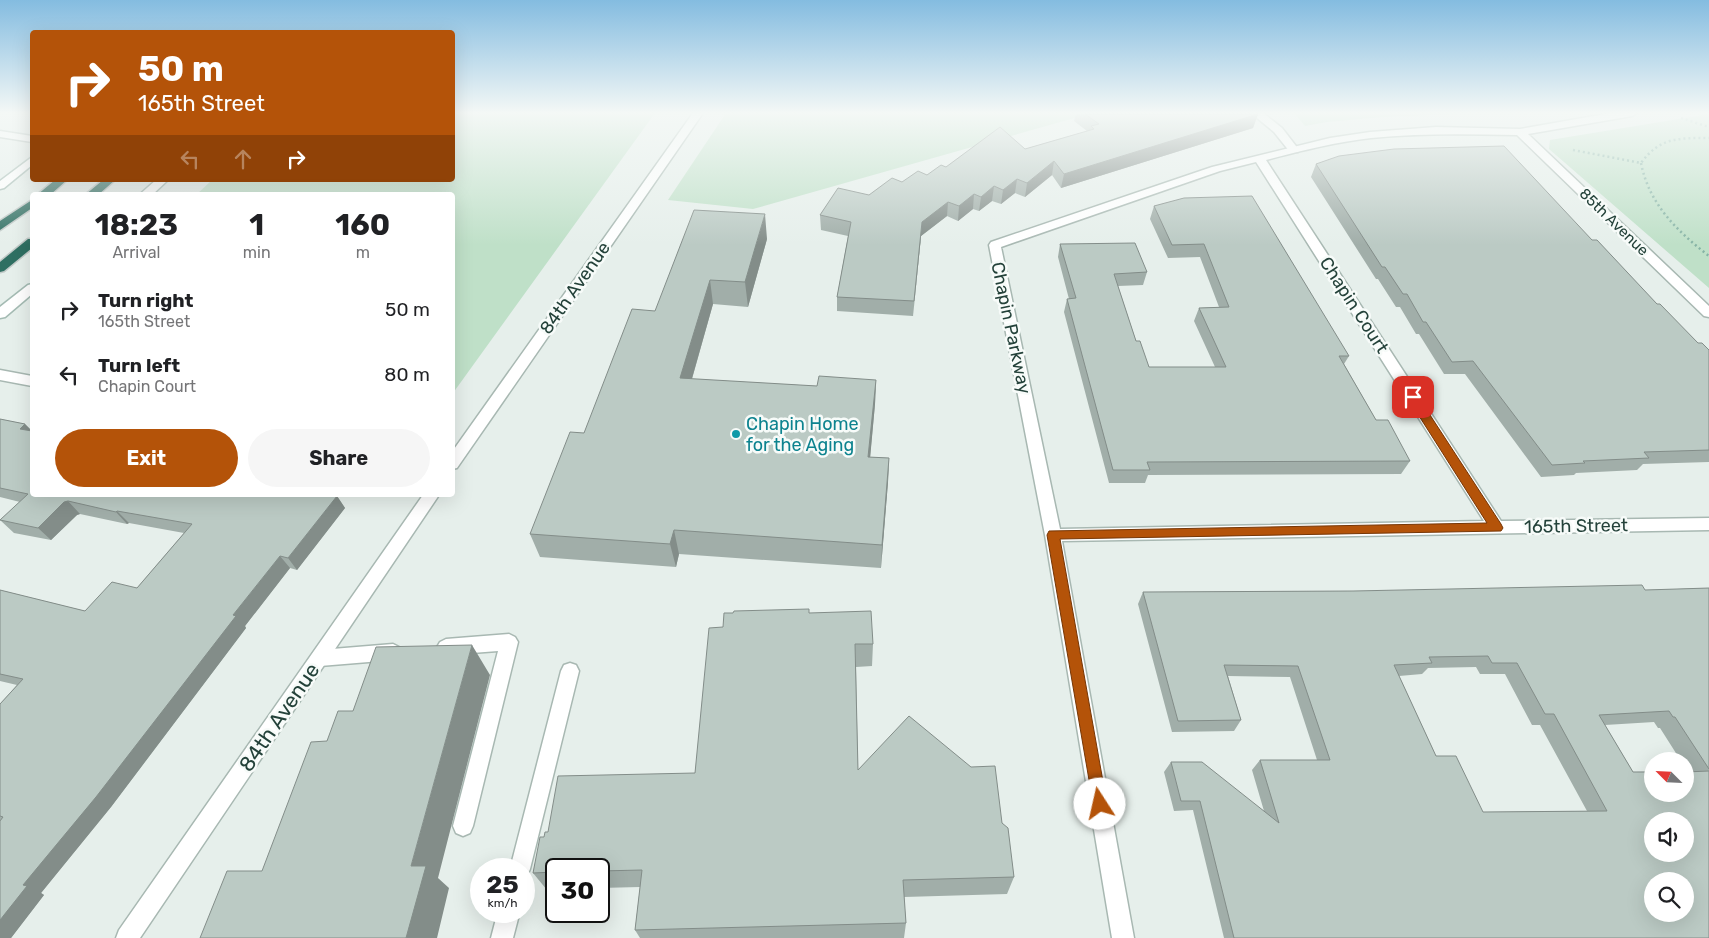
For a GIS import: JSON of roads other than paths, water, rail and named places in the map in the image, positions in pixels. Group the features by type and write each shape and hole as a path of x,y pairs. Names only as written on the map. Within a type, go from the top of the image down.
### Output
{"highway":[{"path":"46,192 59,182"},
{"path":"95,192 107,182"},
{"path":"0,227 30,204"},
{"path":"0,268 30,244"}],"street":[{"name":"84th Avenue","path":"455,458 668,157"},
{"name":"Chapin Parkway","path":"1123,938 1053,535 994,245 1216,169 1265,157"},
{"name":"85th Avenue","path":"1546,157 1709,313"},
{"name":"Chapin Court","path":"1260,158 1497,528"},
{"path":"0,186 30,162"},
{"path":"149,192 161,182"},
{"path":"0,314 30,290"},
{"path":"0,375 30,381"},
{"name":"84th Avenue","path":"128,938 430,497"},
{"name":"165th Street","path":"1053,535 1709,524"},
{"path":"430,649 509,642 463,826"},
{"path":"320,658 410,650"},
{"path":"523,858 570,671"},
{"path":"502,938 506,923"}],"place":[{"name":"Chapin Home for the Aging","path":"736,434"}]}
